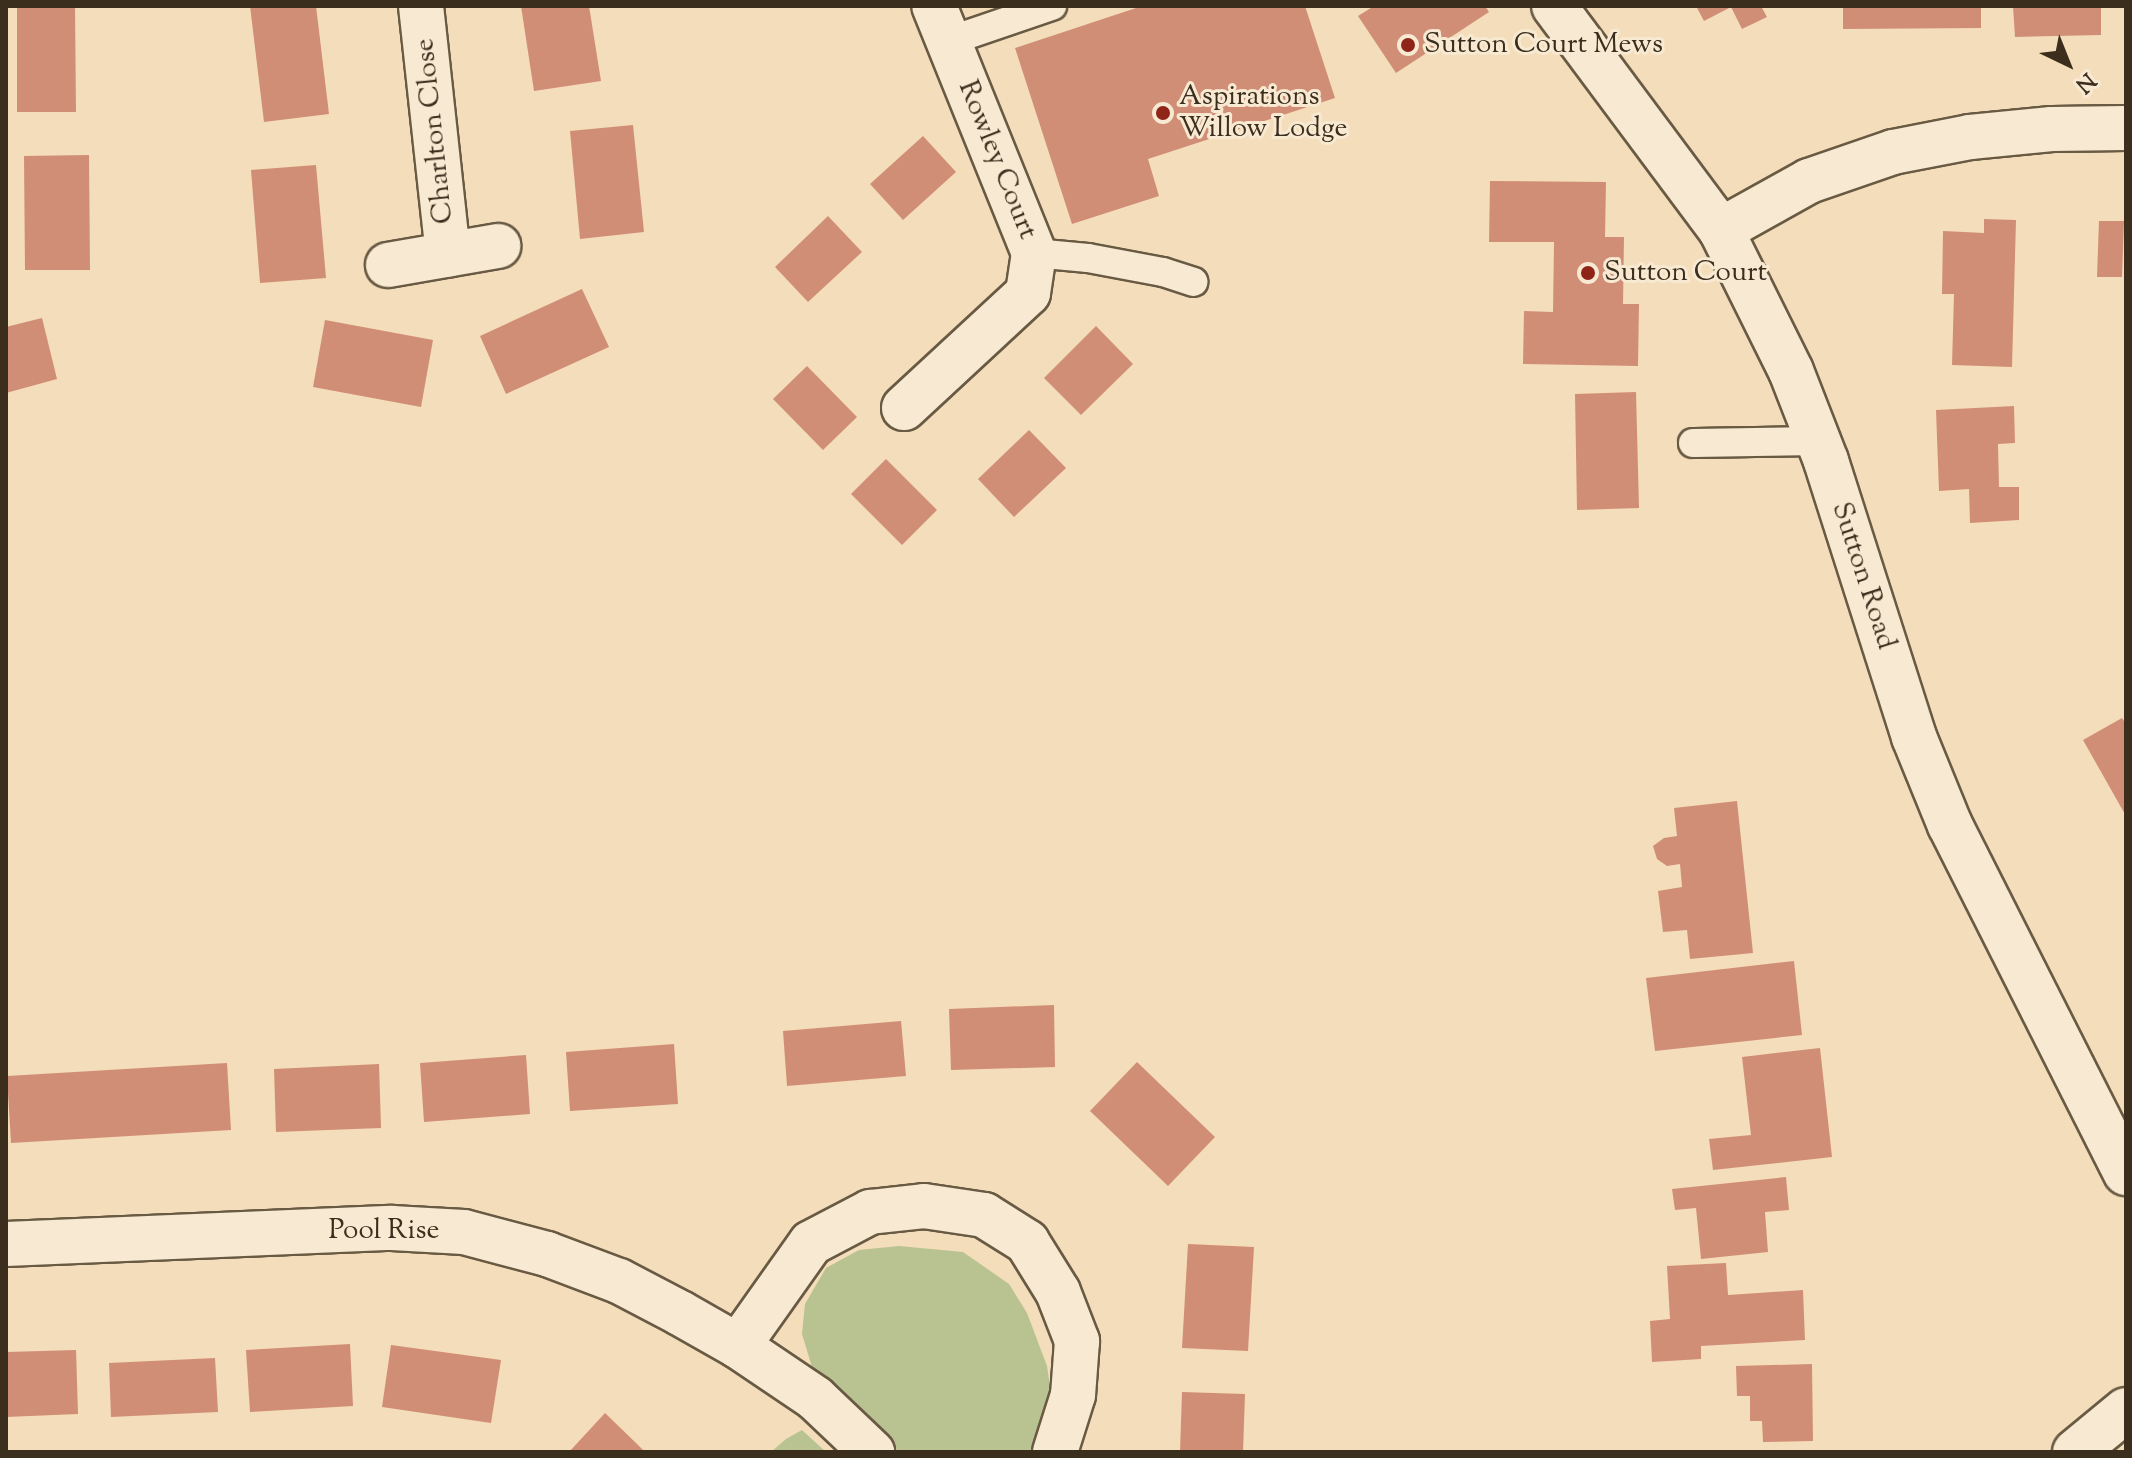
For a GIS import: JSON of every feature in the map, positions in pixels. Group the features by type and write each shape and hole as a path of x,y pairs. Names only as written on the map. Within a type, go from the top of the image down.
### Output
{"street":[{"name":"Charlton Close","path":"421,6 448,255"},
{"name":"Sutton Road","path":"1554,6 1721,230 1791,371 1818,441 1914,737 1950,825 2126,1173"},
{"name":"Rowley Court","path":"904,408 1028,293 1034,253 942,24"},
{"path":"1721,230 1809,181 1893,152 1970,137 2052,129 2126,128"},
{"name":"Charlton Close","path":"388,265 498,246"},
{"path":"738,1346 811,1243 870,1212 924,1206 984,1215 1027,1242 1058,1292 1077,1341 1073,1395 1055,1452"},
{"name":"Pool Rise","path":"6,1244 392,1228 464,1232 547,1254 619,1281 738,1346 815,1398 872,1452"},
{"path":"2075,1452 2126,1410"}],"lane":[{"path":"942,24 1052,6"},
{"path":"1034,253 1088,258 1163,272 1193,282"},
{"path":"1693,443 1818,441"}],"green space":[{"path":"899,1246 963,1252 1009,1284 1027,1313 1047,1366 1053,1406 1042,1452 900,1452 812,1367 802,1334 805,1304 826,1268 859,1250"},
{"path":"802,1430 826,1452 771,1452 786,1439"}],"building":[{"path":"17,6 75,6 76,112 17,112"},
{"path":"250,6 316,6 329,114 264,122"},
{"path":"521,6 589,6 601,81 534,91"},
{"name":"Aspirations Willow Lodge","path":"1142,6 1305,6 1335,98 1148,159 1159,196 1072,224 1015,48"},
{"name":"Sutton Court Mews","path":"1374,6 1485,6 1489,12 1396,73 1358,16"},
{"path":"1696,6 1761,6 1767,17 1742,29 1731,7 1704,21"},
{"path":"1843,6 1981,6 1981,28 1843,29"},
{"path":"2013,6 2101,6 2101,35 2015,37"},
{"path":"633,125 644,232 580,239 570,131"},
{"path":"923,136 956,172 903,220 870,184"},
{"path":"89,155 90,270 25,270 24,156"},
{"path":"316,165 326,278 260,283 251,170"},
{"name":"Sutton Court","path":"1490,181 1606,182 1605,237 1624,237 1623,304 1639,304 1638,366 1523,364 1524,311 1553,312 1554,242 1489,242"},
{"path":"828,216 862,252 808,302 775,267"},
{"path":"1984,219 2016,220 2012,367 1952,365 1954,294 1942,294 1943,231 1984,233"},
{"path":"2099,221 2124,221 2122,277 2097,277"},
{"path":"582,289 609,347 506,394 480,336"},
{"path":"42,318 57,379 6,393 6,327"},
{"path":"325,320 433,340 421,407 313,387"},
{"path":"1096,326 1133,364 1081,415 1044,378"},
{"path":"807,366 857,417 823,450 773,399"},
{"path":"1636,392 1639,508 1577,510 1575,394"},
{"path":"2014,406 2015,443 1998,444 1999,487 2019,487 2019,520 1970,523 1969,489 1939,491 1936,410"},
{"path":"1029,430 1066,468 1014,517 978,479"},
{"path":"886,459 937,510 902,545 851,494"},
{"path":"2122,718 2126,724 2126,816 2083,740"},
{"path":"1737,801 1753,953 1690,959 1687,930 1663,932 1658,891 1682,887 1680,864 1667,866 1657,859 1653,846 1664,838 1677,836 1674,808"},
{"path":"1794,961 1802,1035 1655,1051 1646,978"},
{"path":"1054,1005 1055,1067 951,1070 949,1009"},
{"path":"901,1021 906,1076 787,1086 783,1031"},
{"path":"674,1044 678,1104 570,1111 566,1052"},
{"path":"1820,1048 1832,1157 1713,1170 1709,1139 1751,1135 1742,1057"},
{"path":"526,1055 530,1114 424,1122 420,1063"},
{"path":"1137,1062 1215,1137 1168,1186 1090,1111"},
{"path":"227,1063 231,1130 11,1143 7,1076"},
{"path":"379,1064 381,1128 276,1132 274,1069"},
{"path":"1786,1177 1789,1210 1765,1212 1768,1252 1701,1259 1696,1208 1675,1210 1672,1189"},
{"path":"1188,1244 1254,1247 1248,1351 1182,1348"},
{"path":"1726,1263 1728,1295 1803,1290 1805,1340 1701,1346 1701,1359 1652,1362 1650,1321 1670,1319 1667,1266"},
{"path":"350,1344 353,1406 250,1412 246,1350"},
{"path":"391,1345 501,1360 491,1423 382,1407"},
{"path":"76,1350 78,1414 6,1417 6,1352"},
{"path":"215,1358 218,1412 111,1417 109,1363"},
{"path":"1812,1364 1813,1441 1763,1442 1762,1421 1750,1421 1750,1396 1737,1396 1736,1366"},
{"path":"1182,1392 1245,1394 1243,1452 1180,1452"},
{"path":"605,1413 636,1443 645,1452 569,1452"}],"place":[{"name":"Sutton Court Mews","path":"1408,45"},
{"name":"Aspirations Willow Lodge","path":"1163,113"},
{"name":"Sutton Court","path":"1588,273"}]}
